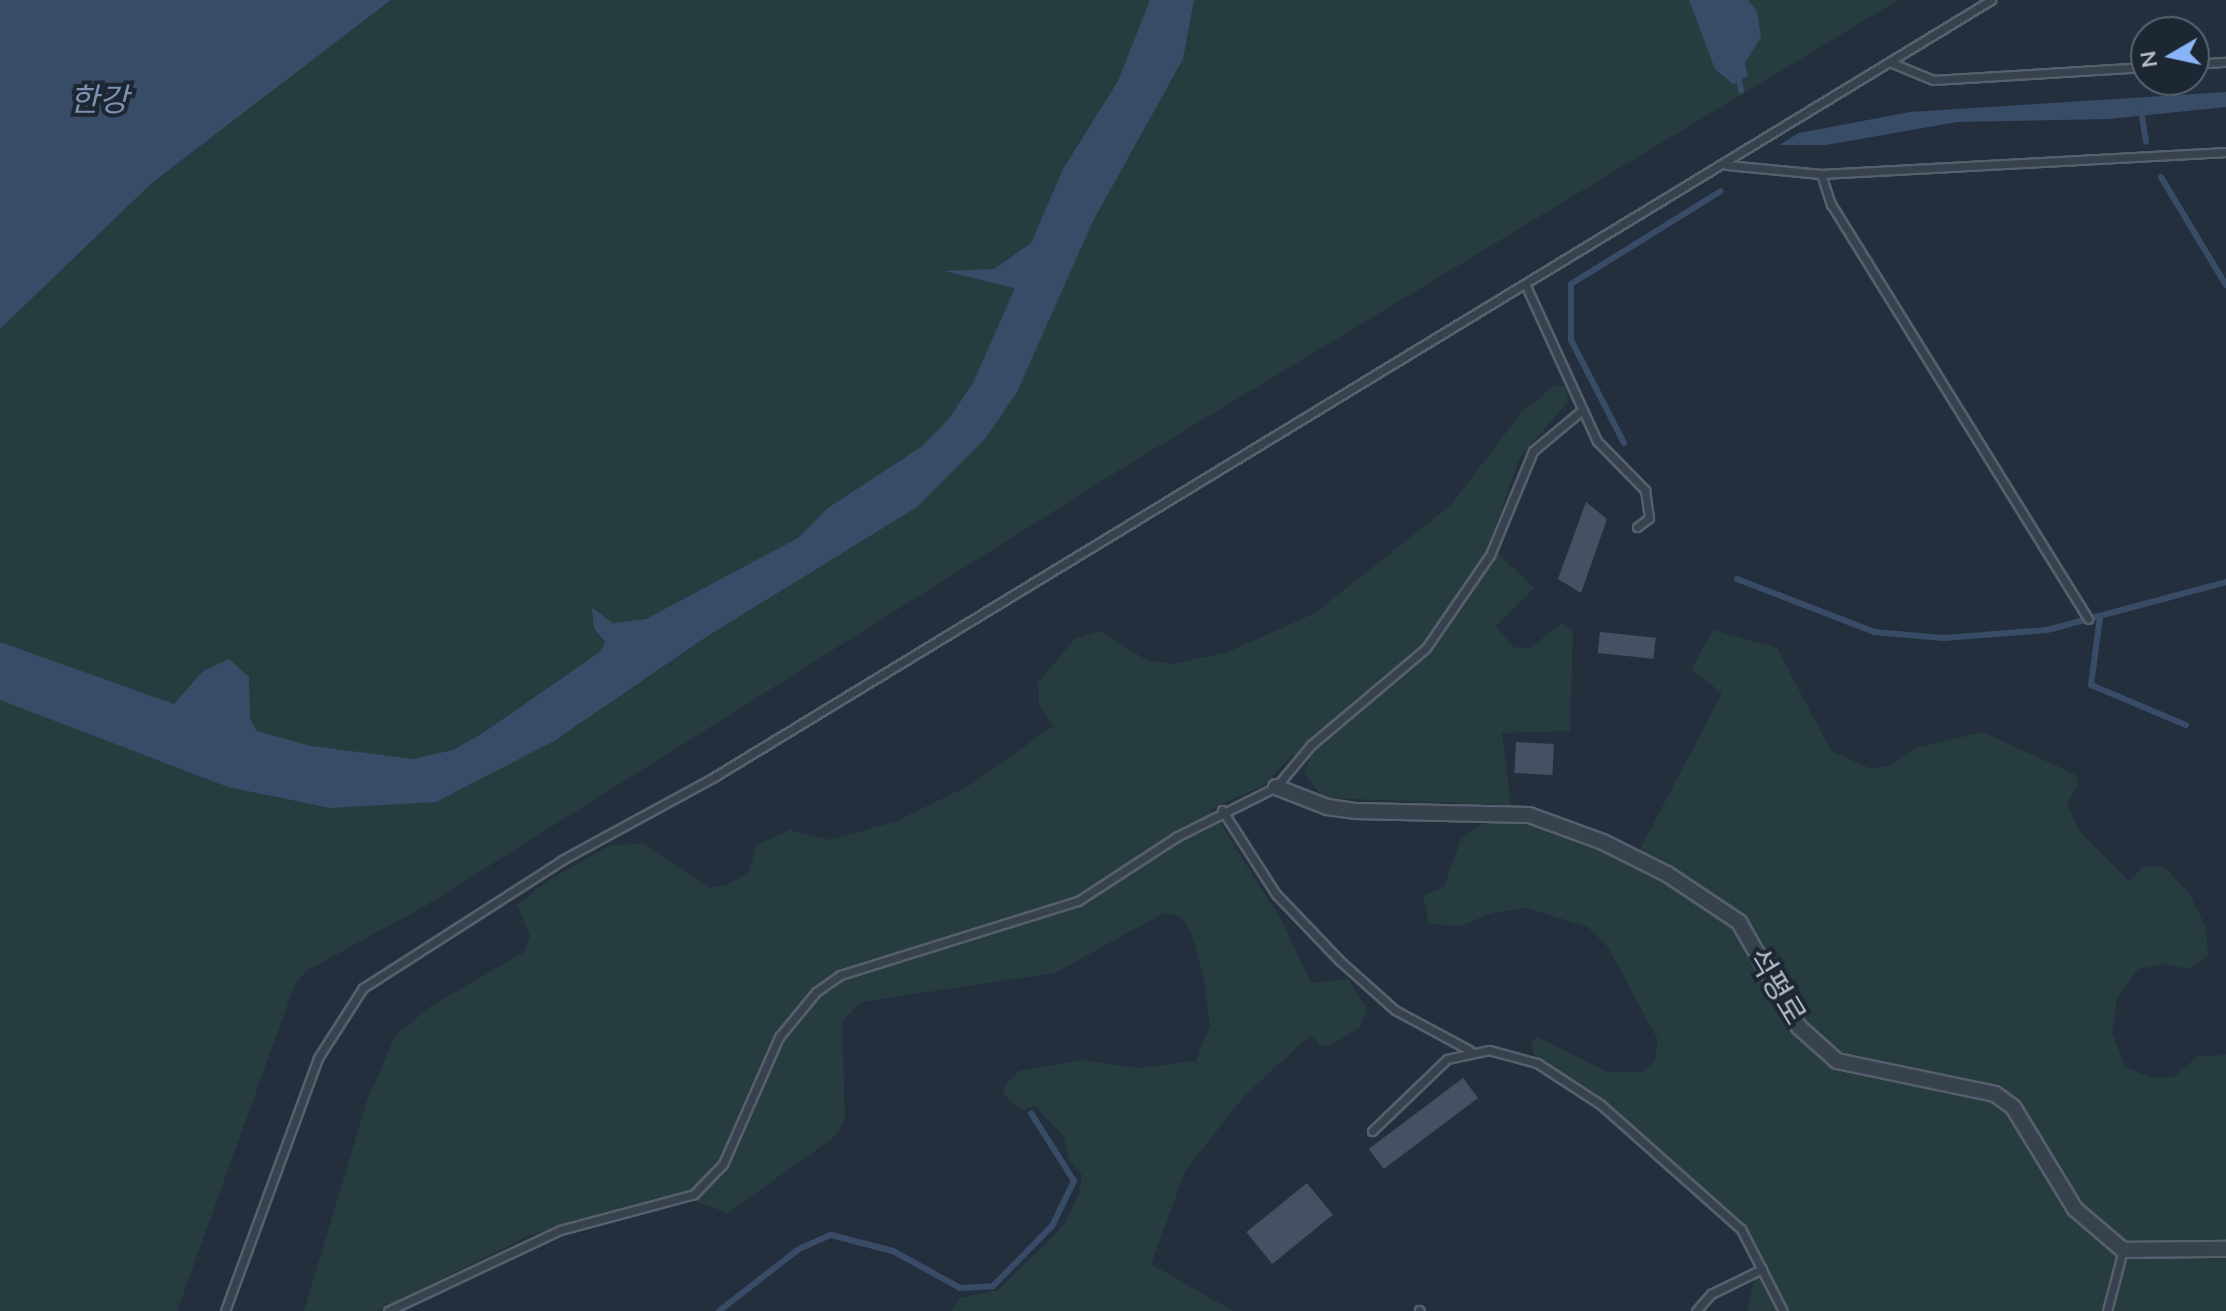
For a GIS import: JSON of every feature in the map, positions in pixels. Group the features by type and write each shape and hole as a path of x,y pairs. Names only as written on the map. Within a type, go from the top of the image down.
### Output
{"street":[{"name":"석평로","path":"1276,787 1327,807 1357,811 1529,815 1667,874 1739,922 1799,1027 1837,1061 1995,1094 2013,1107 2075,1209 2123,1250"},
{"path":"2123,1250 2226,1249"}],"lane":[{"path":"225,1311 318,1058 363,988 562,860 714,777 1727,165 1991,0"},
{"path":"1892,63 1933,80 2130,68"},
{"path":"1727,165 1821,174 2226,152"},
{"path":"1821,174 1831,204 2088,619"},
{"path":"1526,286 1582,410 1605,452 1645,490 1649,518 1637,527"},
{"path":"388,1311 560,1230 694,1194 723,1164 779,1037 816,992 865,965 1078,901 1222,810 1276,787 1311,745 1426,648 1496,543 1533,451 1582,410"},
{"path":"1222,810 1276,894 1339,960 1395,1010 1469,1050 1508,1052 1537,1063 1600,1104 1741,1229 1783,1311"},
{"path":"1372,1131 1429,1070 1469,1050"},
{"path":"2107,1311 2123,1250"},
{"path":"1696,1311 1711,1294 1762,1269"}],"green space":[{"path":"391,0 1898,0 1121,469 425,906 308,970 295,984 177,1311 0,1311 0,329 153,182"},
{"path":"1555,385 1566,387 1568,402 1520,457 1489,545 1534,588 1495,626 1514,647 1530,649 1562,622 1573,632 1570,731 1502,733 1511,805 1324,798 1304,774 1310,759 1292,755 1264,785 1211,809 1282,921 1311,983 1348,979 1367,1010 1360,1027 1336,1042 1322,1047 1311,1035 1244,1096 1185,1171 1151,1264 1233,1311 951,1311 960,1298 998,1290 1065,1224 1079,1194 1082,1175 1069,1160 1064,1137 1035,1106 1023,1111 1003,1094 1007,1083 1019,1071 1081,1060 1139,1068 1196,1061 1210,1026 1204,977 1191,932 1181,917 1164,913 1055,973 861,1002 842,1021 845,1120 834,1137 728,1213 676,1194 530,1235 377,1311 304,1311 367,1101 395,1036 431,1006 524,952 530,936 517,905 549,880 610,845 644,844 710,888 727,885 749,872 757,845 790,830 830,840 897,821 970,785 1053,726 1039,704 1038,682 1075,639 1100,631 1148,661 1173,664 1228,652 1315,613 1451,505 1521,413"},
{"path":"1713,630 1777,648 1831,751 1871,769 1889,766 1915,748 1983,732 2076,775 2078,785 2067,804 2078,829 2129,882 2143,866 2165,867 2190,895 2206,928 2208,955 2188,969 2168,964 2138,969 2117,999 2112,1033 2125,1066 2151,1078 2174,1077 2198,1056 2226,1055 2226,1311 1747,1311 1760,1253 1745,1224 1605,1103 1534,1056 1531,1043 1538,1037 1607,1072 1644,1072 1655,1060 1658,1040 1608,947 1588,927 1527,908 1492,913 1461,926 1429,924 1423,896 1444,887 1461,839 1492,817 1522,820 1633,863 1722,693 1691,670"}],"water":[{"name":"한강","path":"0,0 391,0 153,182 0,329"},
{"path":"1150,0 1194,0 1183,59 1093,221 1017,392 986,438 917,507 709,635 554,741 436,802 330,808 228,787 0,700 0,642 174,704 203,671 229,659 249,677 250,718 257,731 311,746 413,759 453,750 483,733 601,651 605,642 594,628 592,608 613,623 646,619 798,538 828,508 921,447 948,420 973,383 1015,288 944,271 994,269 1031,243 1063,169 1118,81"},
{"path":"1689,0 1748,0 1757,11 1761,37 1745,63 1748,76 1733,84 1715,69"},
{"path":"2226,92 2226,107 2109,119 1957,122 1826,145 1779,145 1799,133 1910,112 2163,96 2210,96 2210,93"}],"building":[{"path":"1586,502 1607,519 1581,593 1558,579"},
{"path":"1600,632 1656,638 1653,659 1598,653"},
{"path":"1516,742 1554,744 1552,775 1514,773"},
{"path":"1463,1078 1478,1098 1384,1169 1369,1149"},
{"path":"1307,1183 1333,1215 1272,1264 1246,1232"}],"waterway":[{"path":"1738,75 1741,91"},
{"path":"2141,110 2146,142"},
{"path":"2161,177 2226,285"},
{"path":"1624,443 1571,340 1571,284 1721,191"},
{"path":"1737,579 1874,632 1944,638 2047,630 2226,582"},
{"path":"2100,617 2091,685 2186,725"},
{"path":"719,1311 799,1249 831,1235 893,1251 960,1288 993,1286 1052,1226 1074,1181 1031,1113"}]}
